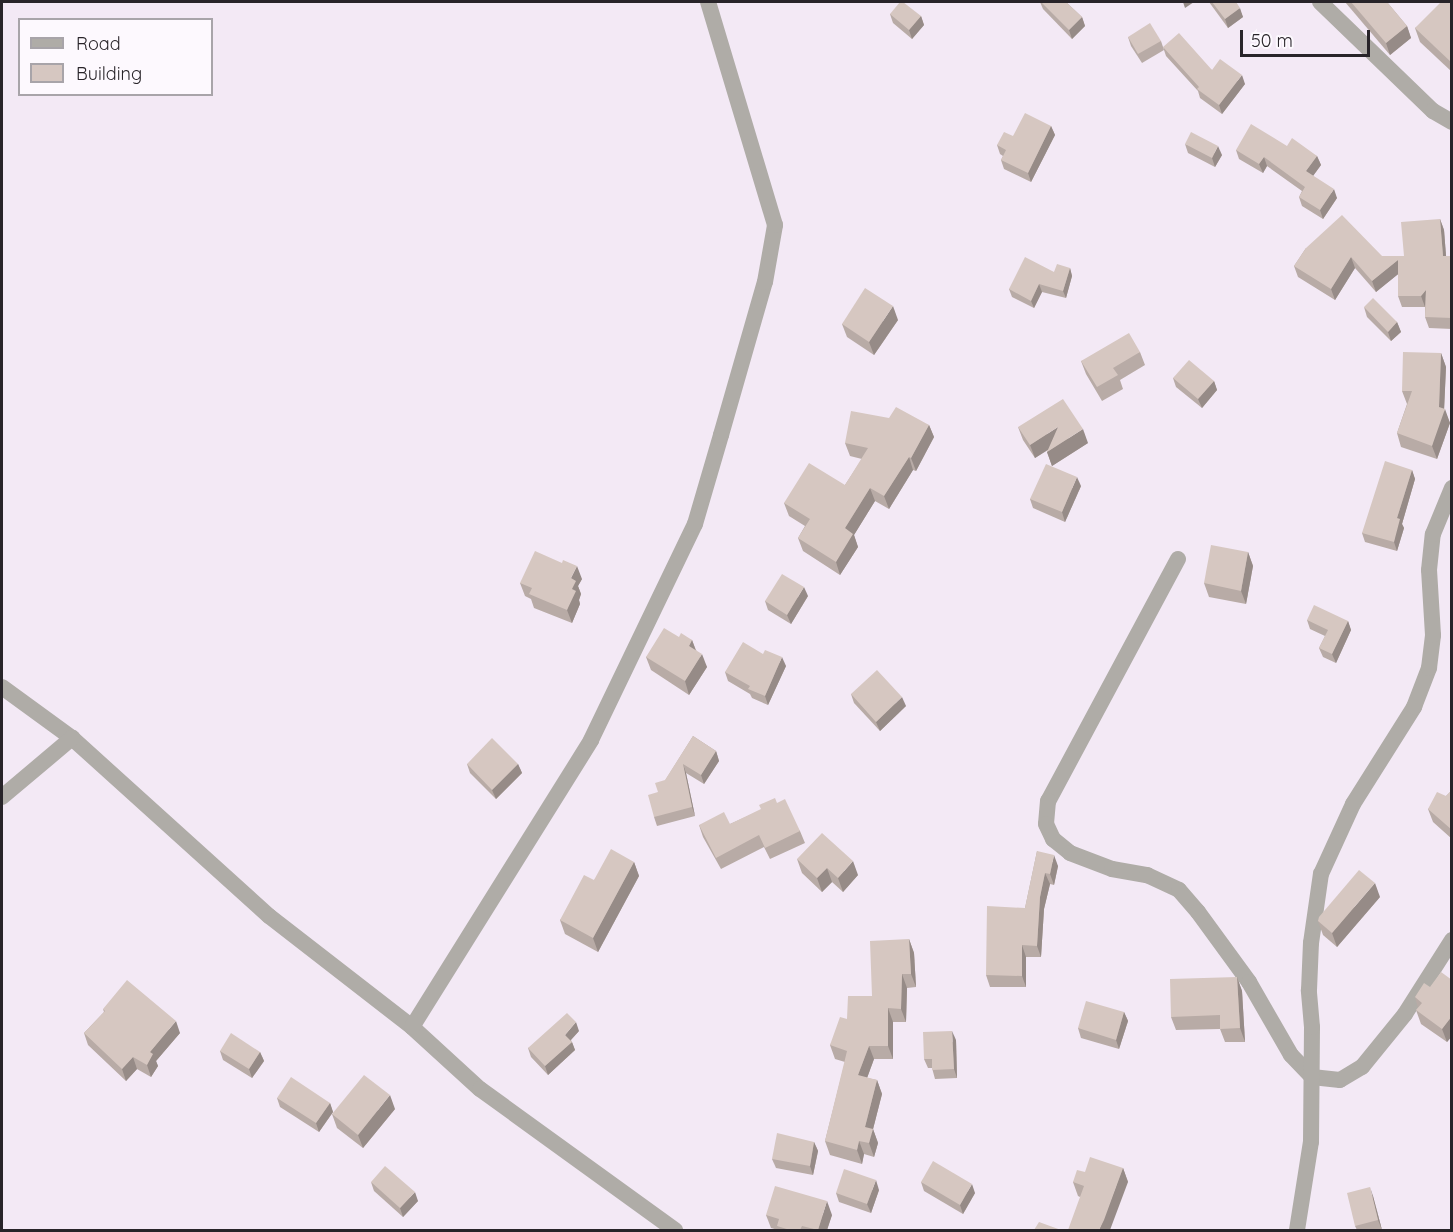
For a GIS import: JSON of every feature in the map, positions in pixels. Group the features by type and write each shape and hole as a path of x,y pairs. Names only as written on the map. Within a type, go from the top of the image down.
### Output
{"street":[{"path":"412,1027 591,740 695,524 721,435 765,282 775,225 708,2"},
{"path":"1320,2 1433,111 1452,122"},
{"path":"1297,1230 1311,1142 1312,1027 1309,990 1311,943 1321,874 1353,804 1414,707 1429,668 1433,635 1429,570 1433,534 1452,488"},
{"path":"1178,559 1048,801 1046,824 1053,838 1070,853 1112,869 1147,875 1179,890 1249,982 1291,1054 1312,1077 1340,1080 1362,1067 1405,1014 1452,940"},
{"path":"2,687 72,738 269,916 412,1027 480,1089 675,1230"},
{"path":"2,797 72,738"}],"building":[{"path":"900,2 921,16 909,30 890,14"},
{"path":"1041,2 1066,2 1082,17 1069,30"},
{"path":"1212,2 1236,2 1240,8 1225,19"},
{"path":"1351,2 1387,2 1407,26 1386,43"},
{"path":"1441,2 1452,4 1452,63 1415,28"},
{"path":"1150,23 1161,41 1138,54 1128,37"},
{"path":"1179,33 1212,70 1220,59 1242,75 1219,105 1197,89 1199,87 1163,47"},
{"path":"1025,113 1051,126 1028,173 1001,160 1006,150 997,145 1004,132 1013,136"},
{"path":"1251,124 1287,146 1292,138 1317,156 1306,171 1334,189 1320,210 1299,197 1305,187 1264,157 1259,164 1236,150"},
{"path":"1191,132 1218,146 1212,158 1185,144"},
{"path":"1342,215 1382,256 1404,256 1401,222 1440,219 1443,256 1452,256 1452,318 1425,317 1426,290 1421,296 1398,296 1398,260 1372,281 1351,257 1331,289 1294,266 1306,248"},
{"path":"1025,257 1054,272 1057,264 1070,268 1063,291 1039,284 1031,301 1009,289"},
{"path":"865,288 893,306 869,342 842,324"},
{"path":"1373,298 1397,322 1388,332 1364,307"},
{"path":"1129,333 1140,352 1113,368 1118,375 1097,387 1081,361"},
{"path":"1403,352 1441,353 1439,407 1445,409 1432,446 1397,433 1412,391 1402,391"},
{"path":"1189,360 1214,381 1198,399 1173,378"},
{"path":"1063,399 1083,429 1047,452 1058,427 1030,445 1018,427"},
{"path":"896,407 929,425 911,458 909,457 884,496 870,488 845,528 853,534 836,562 798,538 810,519 784,503 809,463 845,485 868,448 845,443 851,411 889,418"},
{"path":"1385,461 1412,470 1397,518 1400,519 1394,542 1362,533"},
{"path":"1046,464 1077,477 1062,512 1030,499"},
{"path":"1211,545 1248,552 1241,591 1204,583"},
{"path":"535,551 562,563 563,560 577,566 571,578 576,581 572,589 576,591 567,610 529,594 532,588 520,583"},
{"path":"782,574 804,587 787,615 765,601"},
{"path":"1314,605 1348,621 1332,654 1319,648 1328,630 1307,620"},
{"path":"664,628 679,637 681,633 692,640 689,646 702,654 685,681 646,657"},
{"path":"743,642 763,654 765,650 782,657 765,696 748,689 750,686 725,672"},
{"path":"877,670 902,697 876,722 851,694"},
{"path":"693,736 716,751 701,775 683,764 692,807 654,817 648,795 658,792 655,783 665,780"},
{"path":"492,738 518,764 492,790 467,764"},
{"path":"1452,790 1452,830 1428,809 1437,792 1446,796"},
{"path":"775,798 777,803 785,799 800,831 765,848 759,835 716,858 699,825 724,812 730,824 761,809 759,805"},
{"path":"822,833 853,861 838,878 827,868 817,878 797,859"},
{"path":"611,849 634,862 593,938 560,920 584,875 594,880"},
{"path":"1037,851 1054,855 1050,874 1045,873 1040,897 1037,946 1022,945 1022,976 986,975 987,906 1025,908"},
{"path":"1359,870 1375,883 1332,933 1318,921 1319,917"},
{"path":"909,939 911,974 902,974 901,1009 888,1008 888,1046 869,1046 858,1075 877,1080 865,1127 873,1129 869,1143 859,1141 857,1150 825,1141 847,1051 830,1045 840,1017 847,1019 848,996 872,996 870,941"},
{"path":"1441,972 1452,980 1452,1016 1442,1029 1416,1010 1422,1003 1415,997 1424,983 1430,987"},
{"path":"1237,977 1240,1028 1220,1029 1220,1015 1171,1017 1170,979"},
{"path":"127,980 176,1021 150,1052 153,1054 147,1065 133,1057 122,1069 84,1033 105,1011 103,1009"},
{"path":"1086,1001 1124,1012 1116,1040 1078,1028"},
{"path":"567,1013 576,1022 565,1035 572,1042 545,1066 528,1048"},
{"path":"952,1031 954,1069 932,1070 932,1059 924,1059 923,1032"},
{"path":"231,1033 260,1052 249,1069 220,1051"},
{"path":"364,1075 390,1095 358,1135 332,1114"},
{"path":"291,1077 330,1103 316,1123 277,1098"},
{"path":"777,1133 814,1142 810,1166 772,1159"},
{"path":"1090,1157 1123,1168 1099,1230 1068,1230 1084,1186 1073,1182 1077,1170 1085,1172"},
{"path":"933,1161 972,1184 960,1205 921,1182"},
{"path":"385,1166 415,1192 400,1208 371,1182"},
{"path":"844,1169 876,1180 867,1204 836,1193"},
{"path":"775,1186 827,1201 818,1230 802,1226 800,1230 790,1230 777,1226 779,1219 766,1215"},
{"path":"1370,1187 1378,1220 1355,1226 1347,1193"},
{"path":"1039,1222 1061,1230 1034,1230"}]}
